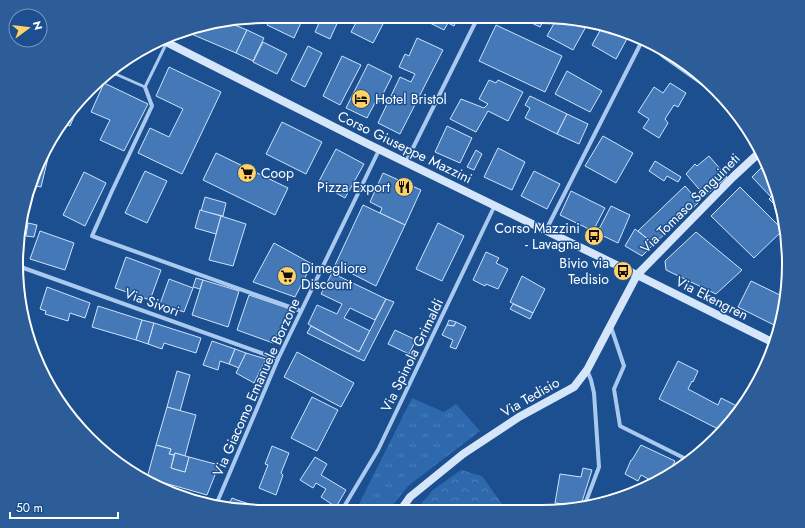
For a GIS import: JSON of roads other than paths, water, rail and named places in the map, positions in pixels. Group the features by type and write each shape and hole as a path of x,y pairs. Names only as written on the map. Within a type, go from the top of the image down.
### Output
{"street":[{"path":"406,162 476,23"},
{"name":"Corso Giuseppe Mazzini","path":"170,42 379,149 637,275"},
{"path":"546,230 641,45"},
{"path":"662,55 691,75"},
{"path":"145,87 152,106 92,236 301,311"},
{"name":"Via Giacomo Emanuele Borzone","path":"218,500 278,359 379,149"},
{"name":"Via Tomaso Sanguineti","path":"637,275 733,177 756,155"},
{"name":"Via Spinola Grimaldi","path":"345,505 378,450 495,205"},
{"name":"Via Sivori","path":"23,268 278,359"},
{"name":"Via Tedisio","path":"404,505 410,497 463,454 519,417 574,387 587,370 637,275"},
{"name":"Via Ekengren","path":"637,275 769,341"},
{"path":"610,325 624,366 614,389 620,426 684,458"},
{"path":"587,370 594,393 600,467 587,500"}],"lane":[{"path":"116,74 145,87 164,45"}],"place":[{"name":"Hotel Bristol","path":"361,99"},
{"name":"Coop","path":"247,173"},
{"name":"Pizza Export","path":"404,187"},
{"name":"Corso Mazzini - Lavagna","path":"594,236"},
{"name":"Bivio via Tedisio","path":"623,271"},
{"name":"Dimegliore Discount","path":"287,276"}]}
